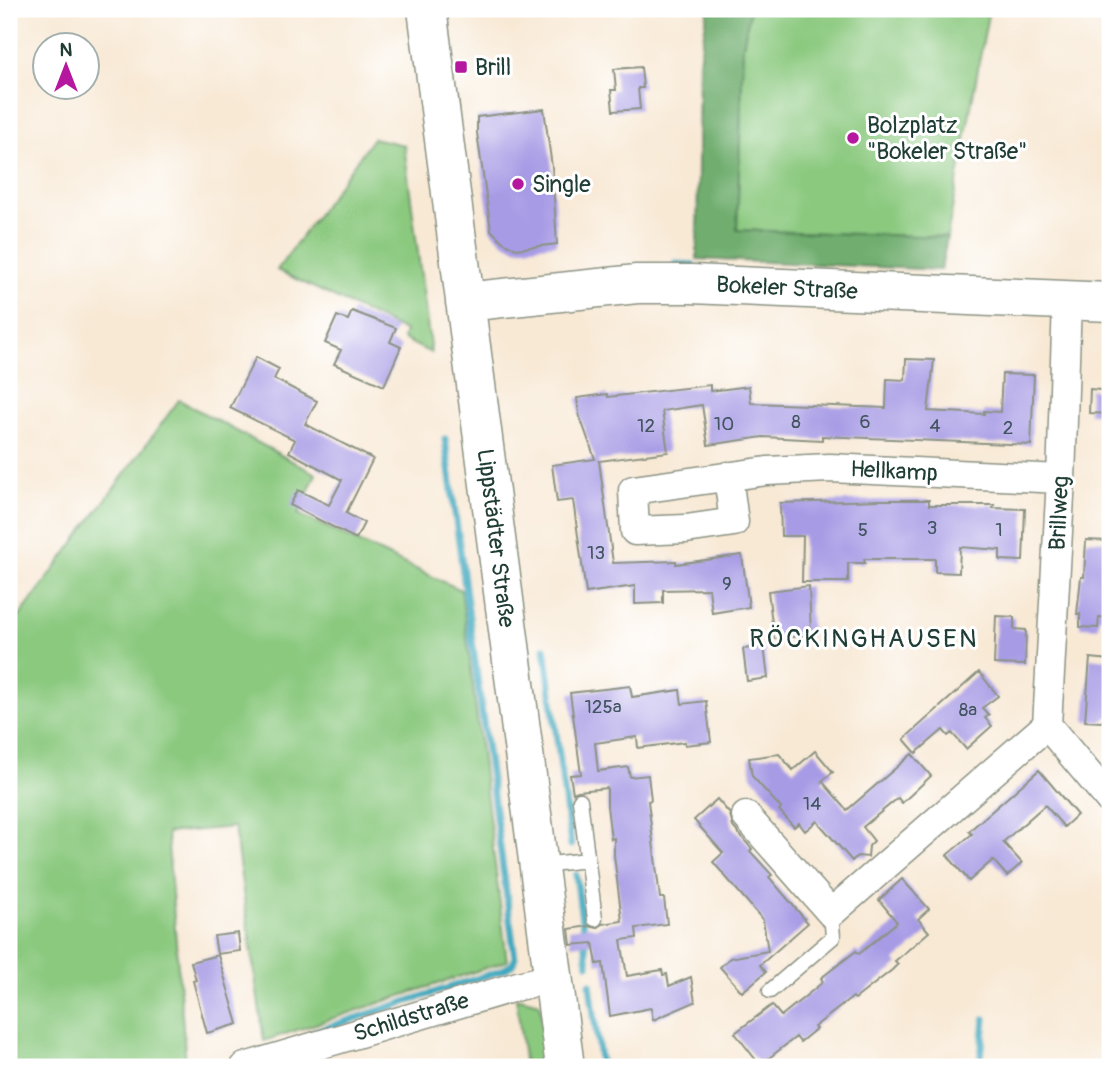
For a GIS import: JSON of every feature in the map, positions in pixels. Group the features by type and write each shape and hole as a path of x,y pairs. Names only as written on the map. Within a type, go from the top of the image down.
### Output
{"street":[{"name":"Lippstädter Straße","path":"427,9 565,1067"},
{"name":"Bokeler Straße","path":"465,302 637,284 705,284 1067,300 1109,294"},
{"name":"Brillweg","path":"1047,725 1061,479 1067,300"},
{"name":"Hellkamp","path":"728,476 830,468 1061,479"},
{"path":"746,816 831,913 1047,725 1110,800"},
{"name":"Schildstraße","path":"262,1065 529,982 554,978"}],"lane":[{"path":"580,800 595,919"},
{"path":"539,866 588,860"},
{"path":"769,991 833,937 831,913"}],"green space":[{"path":"708,9 750,9 743,46 737,230 947,237 941,270 697,259 699,61"},
{"name":"Bolzplatz \"Bokeler Straße\"","path":"750,9 989,9 947,237 737,230 743,46"},
{"path":"373,138 404,145 431,353 403,339 405,331 277,270"},
{"path":"179,400 316,474 298,514 461,590 507,961 264,1041 234,827 167,833 186,1063 171,1067 9,1067 9,628"},
{"path":"516,997 540,1003 548,1067 525,1067"}],"building":[{"path":"641,67 643,88 638,88 640,109 613,111 611,90 616,90 614,69"},
{"name":"Single","path":"544,109 552,167 557,244 516,249 503,242 491,230 477,117"},
{"path":"352,311 396,328 390,342 401,347 384,386 334,364 341,350 325,343 337,316 348,320"},
{"path":"256,357 279,369 274,379 317,401 305,424 373,459 346,513 364,523 356,539 290,505 298,490 329,505 342,480 289,452 295,440 230,408"},
{"path":"906,359 934,360 928,411 984,414 984,411 1000,412 1002,374 1034,375 1031,445 822,436 822,440 763,437 708,445 702,405 662,411 668,452 599,461 613,563 676,561 676,564 742,555 749,607 712,613 709,589 663,590 663,603 635,604 635,586 586,593 573,500 557,502 552,465 595,459 579,414 577,398 710,385 710,391 749,386 751,403 886,408 887,379 905,380"},
{"path":"1090,389 1110,391 1110,414 1089,413"},
{"path":"929,500 929,505 994,505 993,508 1025,509 1023,561 1000,560 1000,550 960,547 959,573 935,572 935,559 864,559 865,563 848,563 848,582 802,582 803,536 781,536 780,503"},
{"path":"1086,540 1107,541 1107,555 1110,556 1110,618 1099,617 1098,628 1080,627 1080,614 1077,614 1081,577 1084,577"},
{"path":"809,586 811,635 774,639 768,591"},
{"path":"996,616 1014,617 1014,629 1026,630 1025,665 994,664"},
{"path":"764,646 768,678 747,681 743,649"},
{"path":"1090,658 1110,660 1110,715 1101,722 1085,721"},
{"path":"979,672 998,696 982,708 989,715 985,718 992,726 966,749 952,733 948,736 943,730 916,753 904,739"},
{"path":"630,686 632,697 680,690 682,704 706,701 711,742 685,745 685,742 638,748 637,737 595,743 598,771 628,767 630,777 648,775 651,800 648,801 660,898 664,898 667,924 636,928 637,938 621,940 627,976 662,970 663,975 667,974 669,986 691,977 695,1002 653,1020 651,1008 610,1016 603,963 597,964 593,943 571,945 569,929 589,926 597,928 603,924 622,921 607,788 573,793 570,775 581,774 570,693"},
{"path":"815,751 833,772 822,781 847,810 912,754 931,776 902,803 898,798 863,827 874,841 869,846 868,857 857,856 852,861 817,821 805,831 799,823 794,827 752,776 749,758 779,754 793,770"},
{"path":"1039,770 1077,815 1064,827 1045,805 1003,842 1022,863 1007,876 993,860 969,881 947,855 972,834 969,831"},
{"path":"717,799 730,814 733,827 752,849 750,851 772,875 769,877 808,923 760,965 766,972 742,992 720,967 730,958 768,951 763,920 713,862 723,853 694,820"},
{"path":"902,879 929,909 918,919 929,932 895,961 898,964 892,970 814,1027 816,1029 800,1042 796,1037 760,1065 735,1033 772,1005 781,1016 823,982 821,978 856,951 859,954 897,922 879,900"},
{"path":"238,933 240,951 217,954 214,936"},
{"path":"218,955 238,1024 207,1033 193,981 196,980 191,962"}],"waterway":[{"path":"676,264 693,265"},
{"path":"314,1032 503,970 513,964 515,958 445,439"},
{"path":"545,648 571,845"},
{"path":"576,875 588,964"},
{"path":"590,984 601,1067"},
{"path":"980,1067 985,1019"}],"place":[{"name":"Brill","path":"461,67"},
{"name":"Bolzplatz \"Bokeler Straße\"","path":"853,138"},
{"name":"Single","path":"518,184"}],"district":[{"name":"RÖCKINGHAUSEN","path":"864,639"}]}
